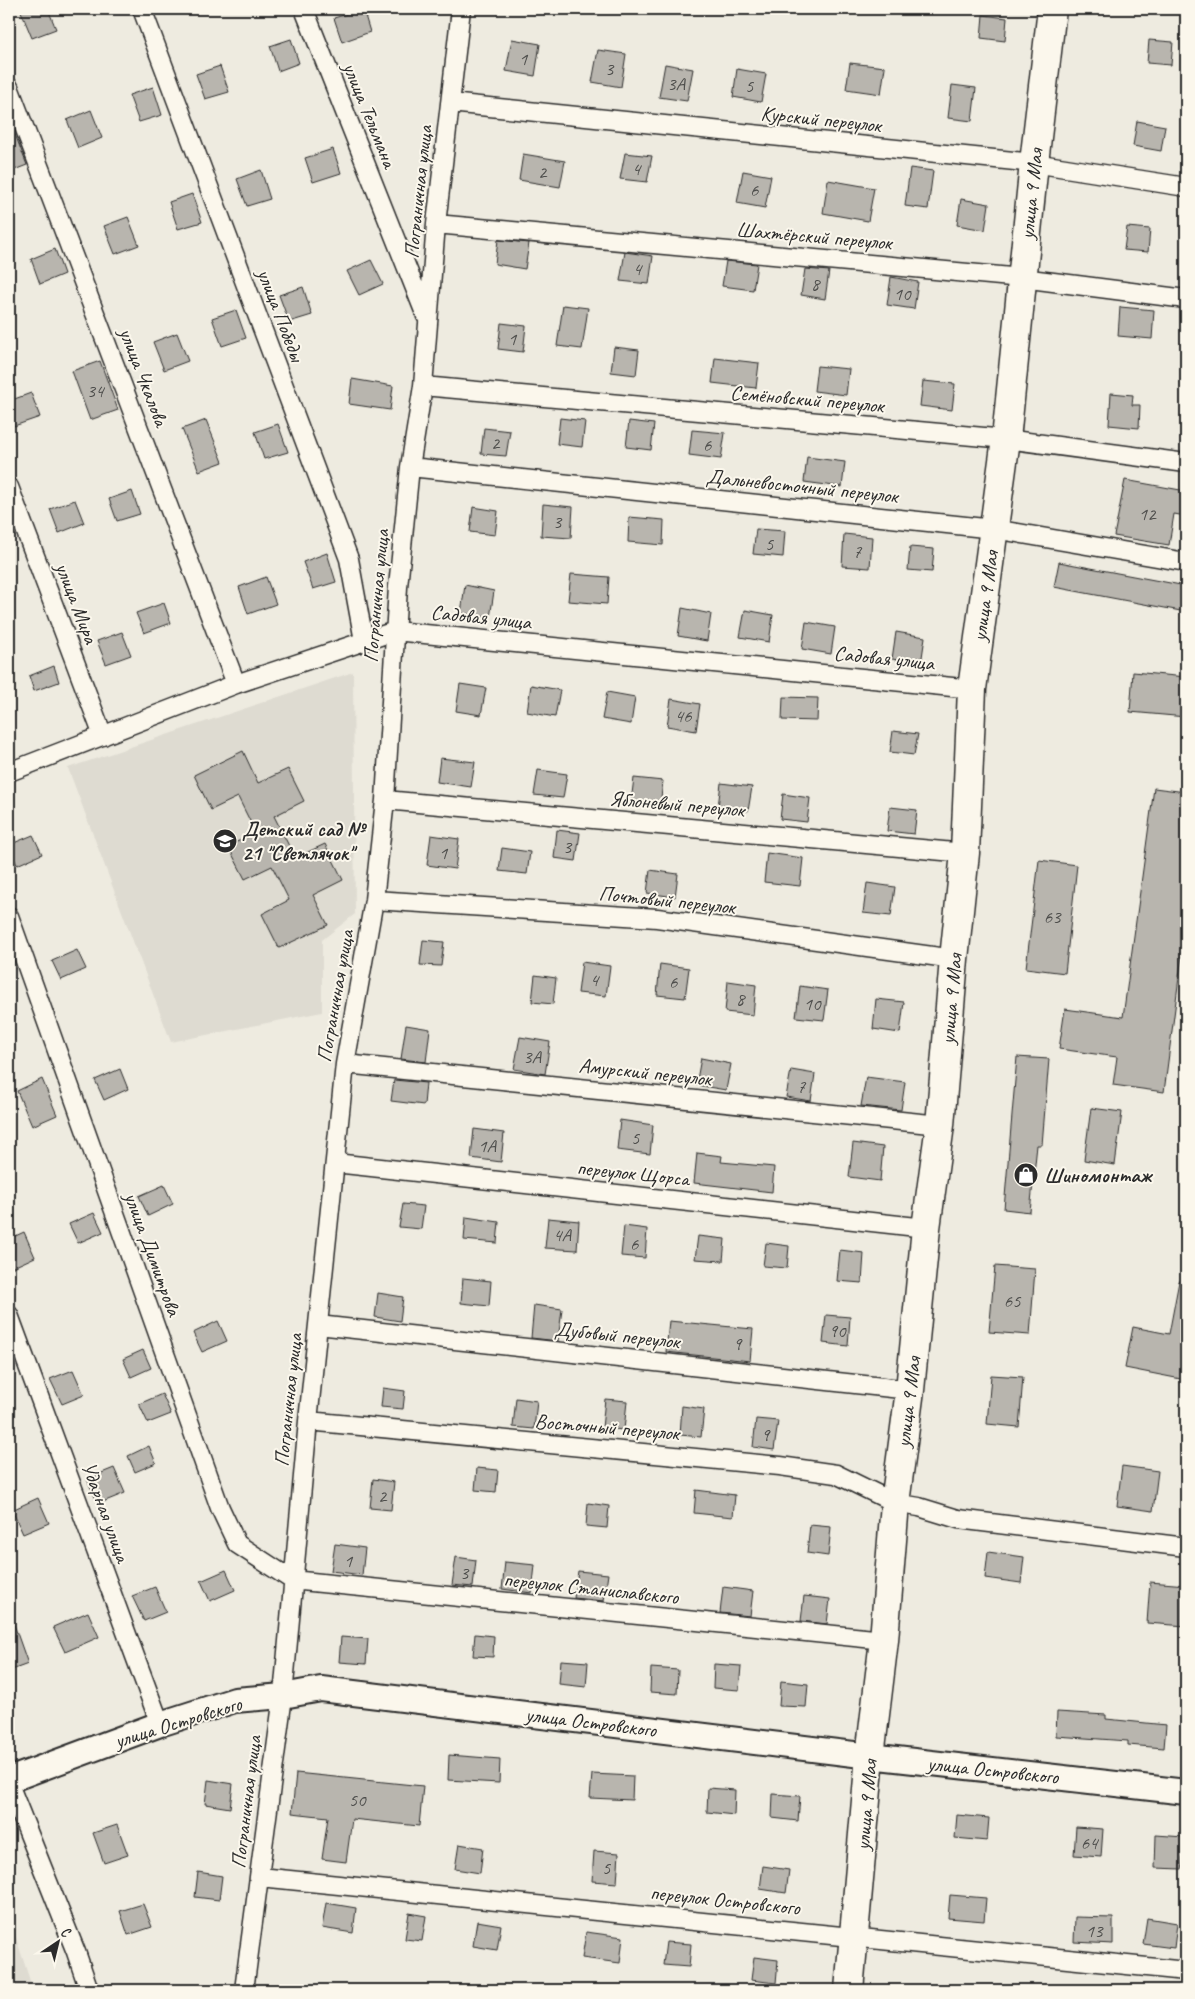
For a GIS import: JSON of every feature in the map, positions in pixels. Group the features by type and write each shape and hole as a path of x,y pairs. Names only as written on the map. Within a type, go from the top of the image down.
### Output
{"main road":[{"name":"улица 9 Мая","path":"849,1990 870,1756 884,1640 895,1503 910,1390 926,1228 940,1125 965,853 972,690 1006,439 1034,163 1052,9"},
{"name":"улица Островского","path":"9,1780 160,1724 235,1700 283,1696 321,1689 870,1756 1186,1792"}],"street":[{"name":"улица Победы","path":"142,9 349,559 364,642"},
{"name":"улица Тельмана","path":"304,9 428,321"},
{"name":"Пограничная улица","path":"244,1990 283,1696 292,1580 345,1064 374,900 385,800 395,631 410,467 423,386 436,224 461,9"},
{"name":"улица Чкалова","path":"9,87 236,684"},
{"name":"Курский переулок","path":"450,103 1034,163 1186,188"},
{"name":"Шахтёрский переулок","path":"436,224 1022,278 1186,299"},
{"name":"Семёновский переулок","path":"423,386 1006,439 1186,463"},
{"name":"Дальневосточный переулок","path":"410,467 994,528 1186,562"},
{"name":"улица Мира","path":"9,487 103,736"},
{"name":"Садовая улица","path":"9,772 236,684 395,631 972,690"},
{"name":"Яблоневый переулок","path":"385,800 965,853"},
{"name":"Почтовый переулок","path":"374,900 657,918 954,959"},
{"name":"улица Димитрова","path":"9,916 220,1508 237,1544 292,1580"},
{"name":"Амурский переулок","path":"345,1064 940,1125"},
{"name":"переулок Щорса","path":"335,1163 926,1228"},
{"name":"Ударная улица","path":"9,1315 160,1724"},
{"name":"Дубовый переулок","path":"318,1325 910,1390"},
{"name":"Восточный переулок","path":"308,1421 780,1466 836,1474 895,1503 919,1507 958,1519 1186,1547"},
{"name":"переулок Станиславского","path":"292,1580 884,1640"},
{"path":"9,1784 76,1952 89,1990"},
{"name":"переулок Островского","path":"260,1877 1186,1971"}],"shaded area":[{"name":"Детский сад № 21 \"Светлячок\"","path":"353,672 355,914 322,940 322,1012 171,1042 68,768"},
{"path":"9,1916 33,1990 9,1990"}],"building":[{"path":"20,9 48,9 56,29 32,38"},
{"path":"363,9 370,32 342,42 334,18"},
{"path":"983,15 1007,18 1005,41 981,38"},
{"path":"291,39 299,63 278,71 270,46"},
{"path":"512,39 540,44 535,76 506,71"},
{"path":"1149,40 1173,42 1171,65 1147,63"},
{"path":"598,50 626,54 621,87 592,82"},
{"path":"850,63 885,67 881,94 846,89"},
{"path":"665,64 693,69 687,101 659,97"},
{"path":"220,66 229,92 205,99 196,74"},
{"path":"737,69 766,74 761,102 733,97"},
{"path":"952,85 976,88 972,121 948,118"},
{"path":"153,87 162,115 139,122 129,95"},
{"path":"91,110 102,138 78,148 67,120"},
{"path":"9,119 27,165 9,172"},
{"path":"1137,121 1165,126 1161,151 1133,146"},
{"path":"333,149 341,173 313,182 305,158"},
{"path":"625,153 652,156 647,182 620,179"},
{"path":"523,154 565,161 560,187 519,180"},
{"path":"910,168 933,171 928,209 905,206"},
{"path":"261,170 270,199 247,206 237,179"},
{"path":"743,171 771,176 765,208 737,203"},
{"path":"828,180 874,188 868,221 823,213"},
{"path":"192,194 202,222 178,229 169,202"},
{"path":"961,199 989,204 985,230 957,225"},
{"path":"128,217 139,245 115,254 104,226"},
{"path":"1127,227 1150,229 1148,252 1124,250"},
{"path":"498,240 529,243 525,269 495,264"},
{"path":"55,249 64,274 40,284 31,259"},
{"path":"625,252 653,256 649,284 620,281"},
{"path":"371,260 383,284 359,295 347,271"},
{"path":"726,261 757,264 753,290 722,286"},
{"path":"805,269 829,271 825,299 801,295"},
{"path":"891,277 918,282 914,309 887,305"},
{"path":"303,287 312,315 289,322 279,295"},
{"path":"563,305 588,308 582,349 557,346"},
{"path":"1120,307 1154,310 1152,339 1118,336"},
{"path":"236,310 246,338 222,346 212,318"},
{"path":"501,323 526,326 523,352 498,349"},
{"path":"177,333 188,361 164,370 153,342"},
{"path":"614,347 639,350 636,375 611,372"},
{"path":"715,358 759,363 756,388 712,383"},
{"path":"100,361 118,410 90,420 72,371"},
{"path":"817,366 849,369 846,395 814,391"},
{"path":"352,379 393,386 390,410 349,404"},
{"path":"923,381 955,384 952,410 920,406"},
{"path":"31,393 40,417 14,426 9,411 9,401"},
{"path":"1111,393 1133,395 1132,405 1140,405 1139,428 1109,425"},
{"path":"560,418 585,421 582,447 557,444"},
{"path":"206,420 223,462 199,471 182,429"},
{"path":"629,421 654,424 651,450 626,447"},
{"path":"278,424 288,452 264,459 255,432"},
{"path":"484,428 510,431 506,456 481,454"},
{"path":"692,430 725,433 721,459 689,455"},
{"path":"807,457 845,462 842,487 804,482"},
{"path":"1125,480 1186,491 1186,516 1174,514 1169,545 1114,536"},
{"path":"132,491 140,514 117,521 109,499"},
{"path":"75,500 84,523 59,533 50,509"},
{"path":"543,504 573,507 571,538 541,536"},
{"path":"473,507 498,511 495,535 470,532"},
{"path":"629,517 664,520 663,545 628,542"},
{"path":"756,529 785,531 783,557 753,554"},
{"path":"844,534 872,537 870,568 842,566"},
{"path":"910,547 934,549 932,572 908,570"},
{"path":"327,553 336,582 313,589 303,562"},
{"path":"1059,562 1186,586 1186,612 1054,587"},
{"path":"571,574 609,577 607,604 568,601"},
{"path":"266,577 276,604 248,614 239,587"},
{"path":"465,585 494,591 490,618 461,613"},
{"path":"164,603 171,623 144,633 136,613"},
{"path":"682,608 711,614 707,641 678,636"},
{"path":"745,610 773,615 769,642 740,637"},
{"path":"806,622 835,627 831,654 802,649"},
{"path":"122,632 131,655 106,664 97,641"},
{"path":"896,632 925,637 921,664 892,659"},
{"path":"54,666 59,682 34,691 29,676"},
{"path":"1133,672 1186,677 1186,717 1130,712"},
{"path":"460,684 486,688 481,715 456,711"},
{"path":"531,685 560,690 555,717 527,712"},
{"path":"607,692 635,697 631,724 602,719"},
{"path":"783,697 818,698 817,721 782,720"},
{"path":"671,699 700,704 696,731 667,726"},
{"path":"893,731 918,734 914,755 890,752"},
{"path":"243,751 258,783 288,769 304,801 274,816 295,858 325,844 343,880 313,895 328,925 279,948 262,914 289,900 272,866 245,879 228,846 256,833 238,797 211,810 194,775"},
{"path":"440,758 475,762 471,787 437,782"},
{"path":"538,770 567,774 563,798 534,795"},
{"path":"634,778 663,781 660,806 631,802"},
{"path":"721,783 752,787 748,811 718,807"},
{"path":"1154,788 1186,792 1186,924 1164,1092 1113,1085 1117,1057 1059,1049 1065,1009 1123,1017"},
{"path":"783,794 810,798 807,822 780,819"},
{"path":"890,807 917,810 914,834 887,831"},
{"path":"557,830 580,833 576,861 554,858"},
{"path":"33,835 42,854 17,865 9,845"},
{"path":"431,835 459,839 455,869 427,865"},
{"path":"502,848 530,852 527,874 499,871"},
{"path":"767,853 803,858 800,886 764,882"},
{"path":"1039,860 1077,865 1065,973 1026,968"},
{"path":"650,870 678,874 675,897 647,893"},
{"path":"867,883 895,887 891,916 863,913"},
{"path":"423,940 444,942 441,966 420,965"},
{"path":"77,950 86,969 61,980 52,961"},
{"path":"582,962 610,966 606,996 578,993"},
{"path":"660,964 689,968 685,998 657,995"},
{"path":"535,975 556,978 553,1004 532,1002"},
{"path":"728,981 756,985 753,1015 725,1012"},
{"path":"800,986 828,990 824,1020 796,1017"},
{"path":"876,999 904,1002 900,1033 873,1029"},
{"path":"406,1025 430,1029 426,1062 401,1059"},
{"path":"520,1037 550,1042 545,1074 514,1069"},
{"path":"1017,1057 1049,1059 1042,1145 1037,1145 1030,1212 1004,1209"},
{"path":"701,1058 731,1064 726,1090 696,1085"},
{"path":"120,1069 128,1089 104,1100 95,1080"},
{"path":"791,1070 815,1074 811,1101 786,1097"},
{"path":"866,1077 905,1082 901,1110 861,1106"},
{"path":"42,1079 57,1115 32,1126 17,1091"},
{"path":"394,1080 426,1083 424,1105 391,1101"},
{"path":"1091,1108 1122,1112 1115,1165 1084,1160"},
{"path":"620,1120 653,1125 650,1154 617,1150"},
{"path":"474,1129 504,1133 501,1162 471,1158"},
{"path":"853,1143 883,1147 880,1181 849,1177"},
{"path":"697,1153 722,1156 721,1162 774,1167 772,1192 694,1183"},
{"path":"164,1185 173,1204 148,1216 139,1196"},
{"path":"403,1204 424,1206 421,1229 399,1227"},
{"path":"94,1213 103,1232 78,1243 69,1224"},
{"path":"466,1217 499,1222 497,1243 464,1240"},
{"path":"548,1218 579,1221 577,1250 545,1248"},
{"path":"624,1226 647,1229 645,1258 621,1256"},
{"path":"24,1232 35,1257 9,1269 9,1239"},
{"path":"698,1236 725,1239 723,1261 695,1259"},
{"path":"766,1243 789,1246 787,1268 763,1266"},
{"path":"840,1250 864,1253 862,1283 837,1281"},
{"path":"995,1266 1035,1269 1030,1335 989,1332"},
{"path":"463,1278 491,1281 489,1306 461,1303"},
{"path":"1179,1281 1186,1282 1186,1380 1125,1368 1133,1327 1169,1334"},
{"path":"378,1293 403,1297 400,1321 375,1317"},
{"path":"534,1305 562,1309 558,1341 531,1338"},
{"path":"826,1315 850,1317 848,1346 823,1343"},
{"path":"218,1321 227,1341 202,1352 193,1333"},
{"path":"669,1321 753,1329 750,1361 666,1352"},
{"path":"143,1350 151,1368 131,1377 123,1359"},
{"path":"73,1370 84,1395 62,1404 50,1379"},
{"path":"991,1375 1023,1377 1019,1427 987,1424"},
{"path":"383,1388 405,1391 403,1409 381,1407"},
{"path":"162,1394 171,1414 148,1423 139,1404"},
{"path":"516,1398 537,1401 534,1429 513,1427"},
{"path":"605,1399 627,1401 624,1430 602,1428"},
{"path":"682,1406 704,1409 701,1437 680,1435"},
{"path":"756,1419 778,1421 774,1450 753,1447"},
{"path":"149,1446 156,1463 135,1472 128,1456"},
{"path":"1122,1466 1158,1471 1153,1511 1117,1506"},
{"path":"114,1468 125,1493 98,1504 87,1479"},
{"path":"477,1468 498,1470 496,1492 475,1490"},
{"path":"373,1479 394,1482 391,1510 370,1508"},
{"path":"696,1490 735,1495 733,1517 694,1513"},
{"path":"38,1498 49,1523 23,1534 12,1510"},
{"path":"588,1503 609,1506 607,1528 586,1526"},
{"path":"810,1525 831,1527 828,1556 807,1553"},
{"path":"335,1544 365,1548 362,1575 331,1571"},
{"path":"988,1552 1024,1557 1021,1583 985,1578"},
{"path":"456,1557 476,1560 473,1587 452,1585"},
{"path":"505,1562 535,1565 532,1593 502,1589"},
{"path":"226,1570 235,1590 210,1601 201,1581"},
{"path":"578,1571 608,1574 604,1601 574,1598"},
{"path":"1150,1582 1186,1585 1186,1626 1147,1623"},
{"path":"155,1587 166,1612 144,1621 132,1596"},
{"path":"723,1587 753,1591 750,1616 720,1613"},
{"path":"804,1596 830,1599 827,1624 801,1621"},
{"path":"88,1612 99,1637 65,1652 53,1627"},
{"path":"9,1616 11,1616 28,1664 9,1671"},
{"path":"475,1634 494,1636 493,1657 473,1656"},
{"path":"341,1637 368,1639 366,1664 339,1662"},
{"path":"561,1660 588,1662 586,1687 559,1684"},
{"path":"714,1664 741,1666 739,1690 713,1688"},
{"path":"651,1668 678,1670 677,1694 650,1692"},
{"path":"781,1681 808,1684 806,1707 779,1706"},
{"path":"1057,1712 1106,1715 1106,1719 1166,1725 1164,1748 1128,1745 1128,1741 1056,1736"},
{"path":"449,1755 500,1759 499,1783 448,1780"},
{"path":"296,1773 423,1786 419,1826 352,1819 346,1862 322,1859 328,1817 292,1813"},
{"path":"592,1774 633,1776 632,1800 590,1798"},
{"path":"208,1780 233,1784 230,1808 205,1804"},
{"path":"708,1788 735,1790 734,1815 707,1812"},
{"path":"773,1794 800,1796 798,1821 772,1818"},
{"path":"957,1815 989,1818 987,1841 955,1838"},
{"path":"117,1825 128,1855 104,1863 93,1833"},
{"path":"1076,1827 1103,1829 1101,1857 1074,1855"},
{"path":"1156,1835 1184,1837 1182,1869 1155,1868"},
{"path":"459,1844 483,1848 480,1873 455,1869"},
{"path":"594,1851 619,1853 617,1883 592,1881"},
{"path":"763,1866 789,1870 786,1893 760,1889"},
{"path":"198,1872 222,1876 219,1900 195,1897"},
{"path":"950,1895 986,1898 984,1921 948,1918"},
{"path":"326,1903 356,1908 353,1933 322,1928"},
{"path":"143,1904 152,1927 128,1935 120,1911"},
{"path":"409,1913 426,1916 422,1941 405,1939"},
{"path":"1075,1917 1113,1918 1113,1944 1074,1942"},
{"path":"1147,1918 1177,1923 1174,1948 1143,1944"},
{"path":"477,1921 501,1925 497,1950 473,1946"},
{"path":"586,1932 623,1937 620,1963 582,1958"},
{"path":"666,1942 691,1944 689,1967 663,1965"},
{"path":"754,1957 778,1960 776,1983 751,1980"}],"place":[{"name":"Детский сад № 21 \"Светлячок\"","path":"225,841"},
{"name":"Шиномонтаж","path":"1026,1175"}]}
